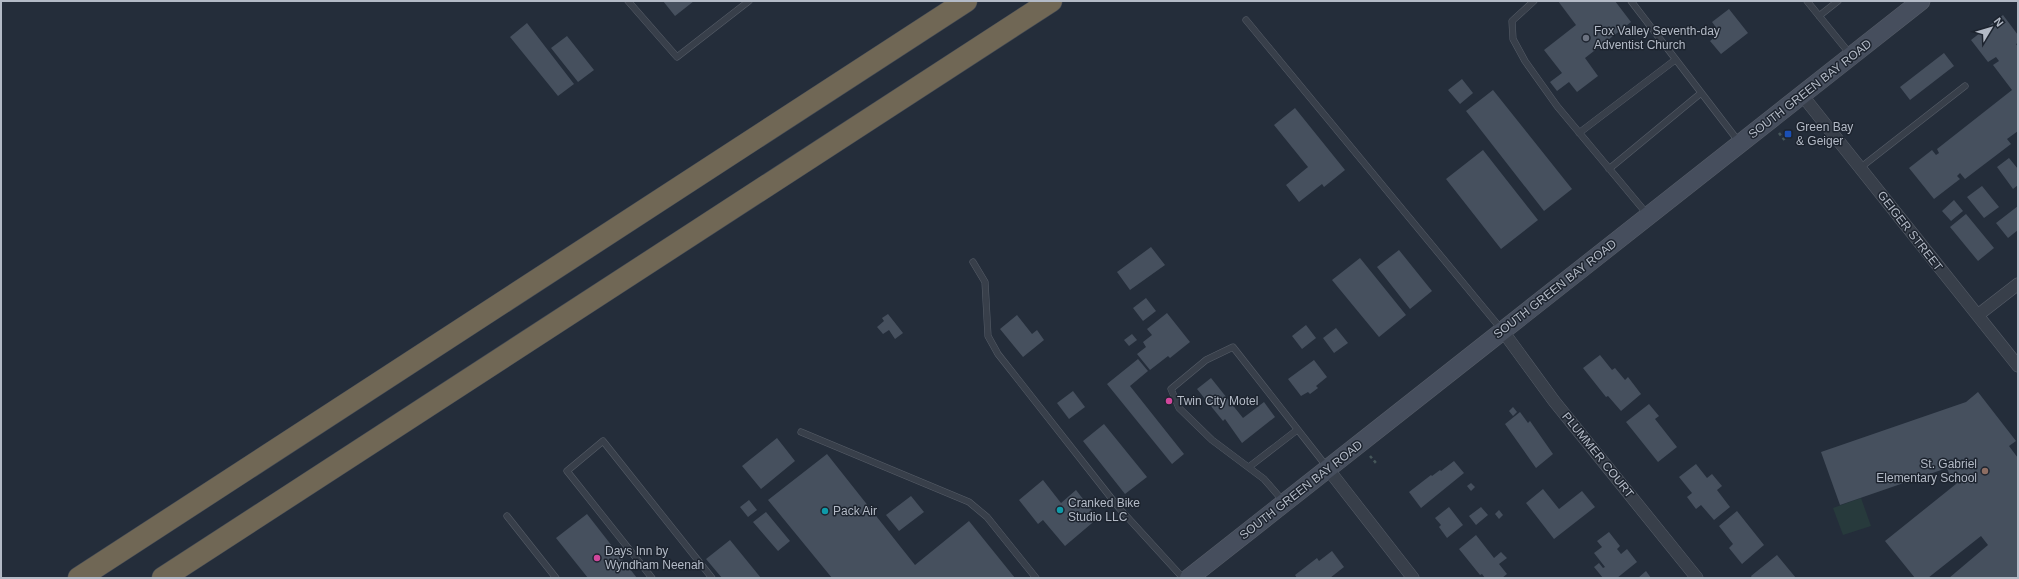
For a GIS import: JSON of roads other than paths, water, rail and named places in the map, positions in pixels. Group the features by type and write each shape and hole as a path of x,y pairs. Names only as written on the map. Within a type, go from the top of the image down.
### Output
{"highway":[{"path":"79,578 966,1"},
{"path":"163,578 1051,1"}],"main road":[{"name":"SOUTH GREEN BAY ROAD","path":"1189,578 1921,1"}],"street":[{"name":"GEIGER STREET","path":"1802,95 2018,366"},
{"path":"1978,315 2018,284"},
{"name":"PLUMMER COURT","path":"1502,330 1554,401 1697,578"},
{"path":"1328,469 1413,578"}],"lane":[{"path":"628,1 677,56 749,1"},
{"path":"1534,1 1512,21 1513,39 1525,61 1557,106 1648,216"},
{"path":"1630,1 1740,144"},
{"path":"1807,1 1851,56"},
{"path":"1819,16 1838,1"},
{"path":"1246,20 1502,330"},
{"path":"1579,133 1675,60"},
{"path":"1860,168 1965,86"},
{"path":"1609,169 1701,93"},
{"path":"973,262 984,282 988,336 998,354 1120,508 1184,578"},
{"path":"1284,503 1264,479 1212,440 1180,408 1171,389 1206,360 1233,347 1328,469"},
{"path":"1248,467 1298,430"},
{"path":"800,432 969,502 987,517 1036,578"},
{"path":"652,578 567,471 603,441 712,578"},
{"path":"507,516 556,578"}],"place":[{"name":"Fox Valley Seventh-day Adventist Church","path":"1586,38"},
{"name":"Green Bay & Geiger","path":"1788,134"},
{"name":"Twin City Motel","path":"1169,401"},
{"name":"St. Gabriel Elementary School","path":"1985,471"},
{"name":"Cranked Bike Studio LLC","path":"1060,510"},
{"name":"Pack Air","path":"825,511"},
{"name":"Days Inn by Wyndham Neenah","path":"597,558"}]}
